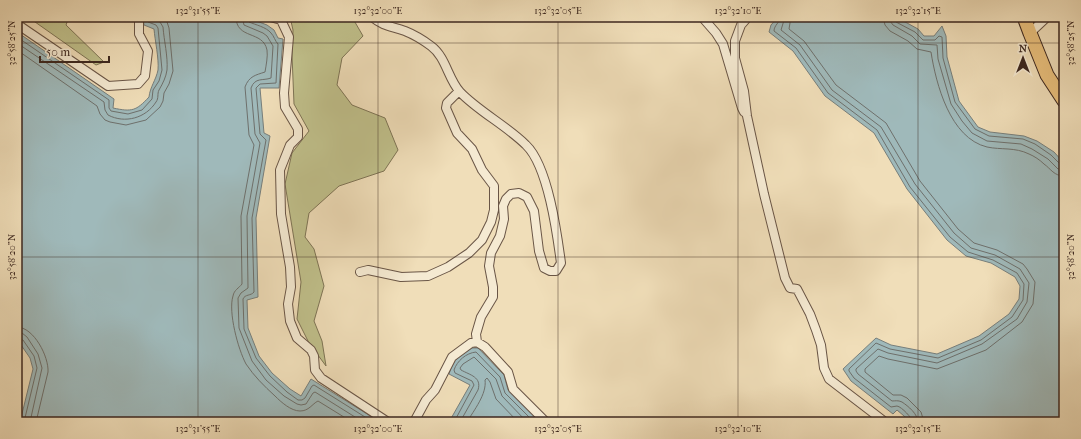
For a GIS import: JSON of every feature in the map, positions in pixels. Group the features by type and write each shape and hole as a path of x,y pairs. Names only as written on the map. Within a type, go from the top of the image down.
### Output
{"highway":[{"path":"1024,17 1047,75 1064,101"}],"street":[{"path":"17,24 108,86 138,84 145,76 148,52 139,34 139,17"},
{"path":"270,17 281,20 289,37 284,92 285,107 298,129 298,137 290,145 280,170 281,214 290,267 291,287 288,304 290,321 297,338 310,350 314,356 315,370 321,378 388,422"},
{"path":"372,17 380,24 406,31 422,39 436,49 459,91 528,146 536,158 546,182 551,203 560,263 556,271 550,271 544,268 539,251 534,211 527,197 519,193 511,194 506,199 503,206 504,219 500,236 491,253 489,266 493,287 493,297 482,317 476,334 477,342"},
{"path":"702,17 716,33 723,44 742,108 747,116"},
{"path":"748,17 741,25 735,41 735,58 744,91 747,116 764,194 785,278 790,288 797,289 810,314 821,345 824,368 829,379 885,422"},
{"path":"1030,33 1047,17"},
{"path":"360,272 368,270 401,277 428,276 448,267 469,253 482,240 491,222 494,210 494,186 482,170 472,149 458,133 446,108 447,103 459,91"},
{"path":"414,422 426,400 435,390 452,357 471,343 477,342 485,347 508,372 513,389 546,422"}],"green space":[{"path":"28,17 69,17 66,25 104,62 96,65"},
{"path":"290,17 352,17 363,36 342,58 337,85 352,105 385,118 398,150 384,171 339,186 309,213 305,237 314,249 324,286 314,321 322,341 326,366 309,343 297,319 301,282 285,184 292,153 309,131 294,104 292,55 293,30"}],"water":[{"path":"143,17 246,17 267,25 274,30 278,38 283,39 279,88 260,88 264,133 270,136 256,218 258,297 247,300 248,328 259,356 272,373 290,389 301,396 311,379 380,422 20,422 33,369 30,358 19,342 17,342 17,32 114,99 113,108 129,110 137,108 149,97 158,70 154,29 144,25"},
{"path":"778,17 896,17 918,29 924,36 934,36 942,26 946,36 947,57 959,101 978,127 990,132 1024,136 1037,141 1054,152 1064,163 1064,422 911,422 897,410 893,414 851,381 843,369 876,338 891,345 937,354 979,336 1009,314 1019,299 1020,286 1015,277 991,263 966,256 947,240 907,189 874,133 825,96 793,51 769,32 771,25"},
{"path":"472,348 478,348 504,375 508,390 540,422 449,422 470,385 449,374 457,358"}]}
